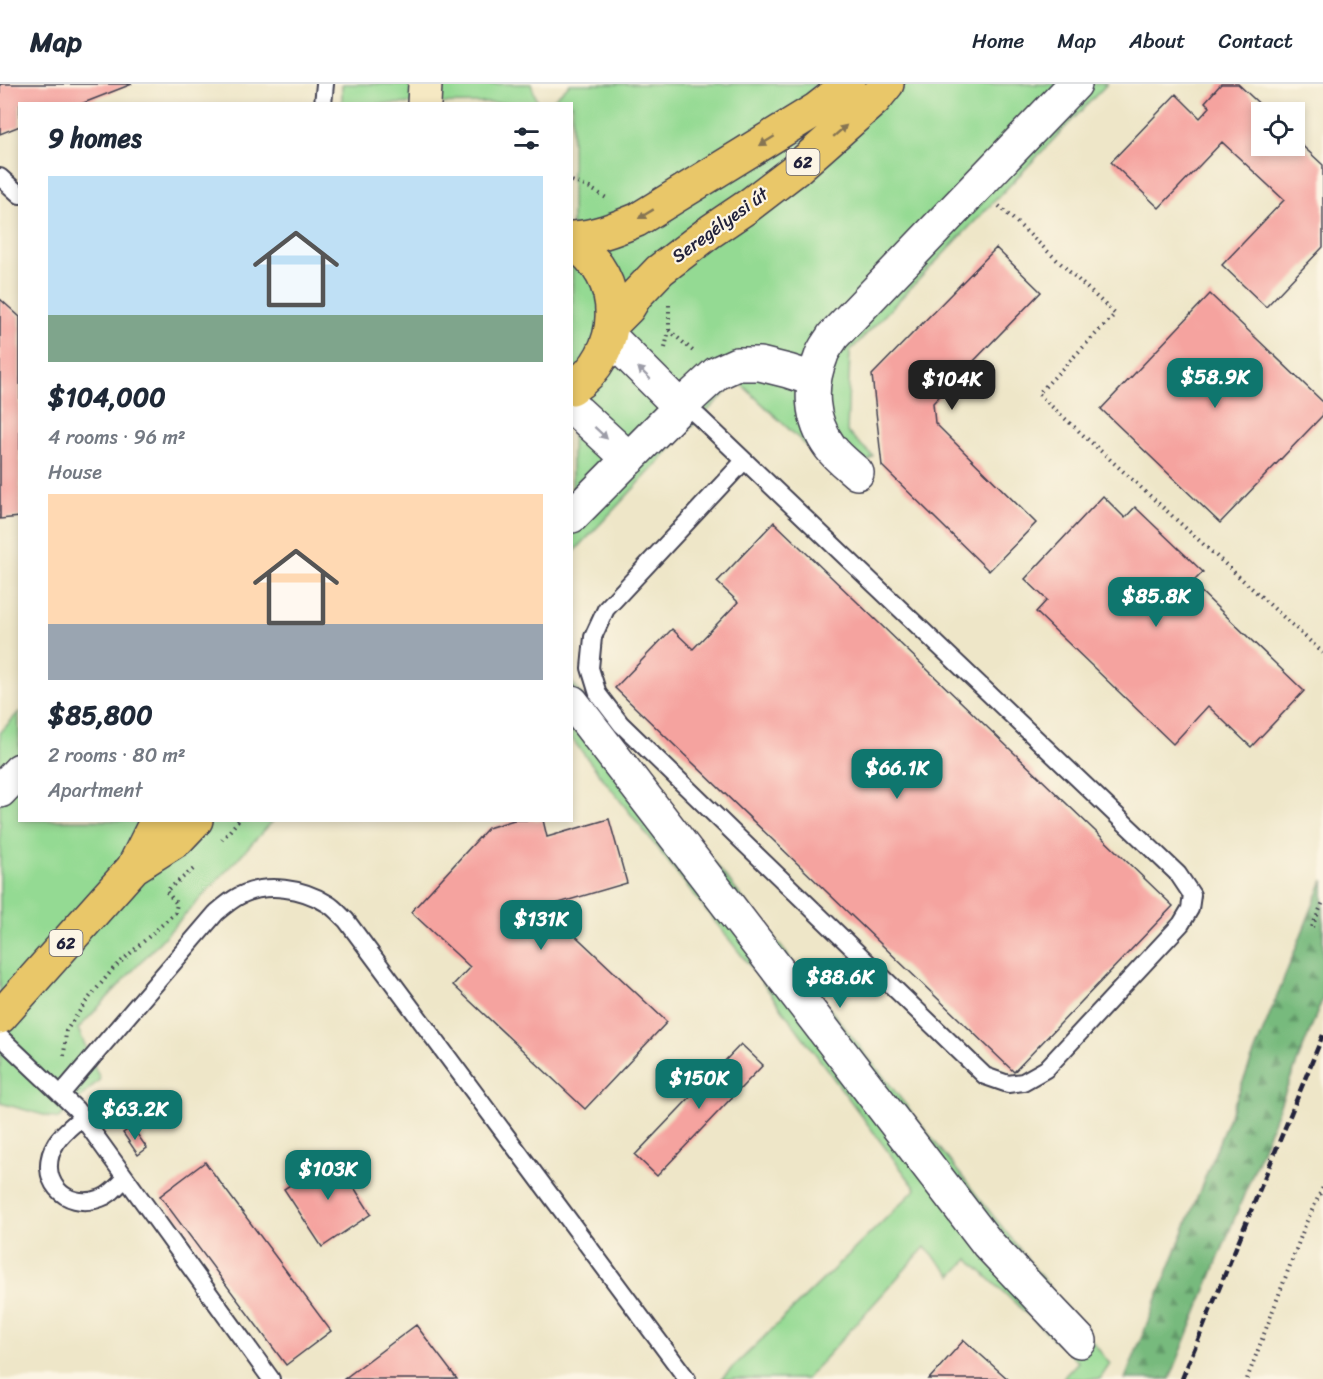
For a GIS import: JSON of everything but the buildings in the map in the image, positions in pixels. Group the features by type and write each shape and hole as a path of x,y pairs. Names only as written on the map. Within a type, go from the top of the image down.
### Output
{"main road":[{"path":"424,102 425,84"},
{"name":"62","path":"573,241 604,233 637,220 817,109 849,84"},
{"name":"Seregélyesi út","path":"573,387 598,363 611,331 636,296 660,270 795,170 874,100 887,84"},
{"name":"62","path":"573,242 589,256 605,281 612,310 611,331"},
{"name":"62","path":"0,1017 133,868 157,822"},
{"name":"62","path":"133,868 178,839 194,822"}],"street":[{"path":"857,473 830,447 816,423 812,400 813,379 821,355 833,336 1075,84"},
{"path":"611,331 682,405"},
{"path":"573,515 717,373 737,364 760,364 788,370 813,379"},
{"path":"573,409 629,459"},
{"path":"573,703 988,1244 1080,1341"},
{"path":"0,791 18,772"}],"lane":[{"path":"323,102 325,84"},
{"path":"0,177 18,193"},
{"path":"682,405 744,461 1178,874 1192,895 1190,909 1181,924 1046,1069 1023,1082 1008,1084 985,1076 621,724 598,694 590,668 593,637 606,609 744,461"},
{"path":"61,1094 216,913 239,896 261,889 291,890 329,904 346,920 687,1379"},
{"path":"0,1037 76,1108 271,1379"},
{"path":"82,1117 55,1144 48,1172 57,1190 69,1198 90,1201 108,1195 126,1178"}],"path":[{"path":"994,201 1115,314 1038,394 1323,653"},
{"path":"216,846 237,822"},
{"path":"61,1094 66,1031 113,969 175,913 177,904 166,891 200,864"},
{"path":"1312,927 1323,902"},
{"path":"1247,1379 1306,1223 1323,1187"}],"green space":[{"path":"342,84 531,84 538,102 342,102"},
{"path":"570,84 1107,84 850,351 847,432 873,456 847,484 738,381 573,553 573,102 551,102"},
{"path":"573,683 1110,1364 1100,1379 1062,1379 1078,1362 1069,1353 968,1259 952,1276 925,1247 806,1379 721,1379 916,1189 750,966 573,740"},
{"path":"18,713 18,822 272,822 78,1029 100,1079 58,1119 0,1103 0,733"},
{"path":"1323,880 1323,998 1170,1379 1125,1379"}],"railway":[{"path":"1182,1379 1323,1035"}]}
